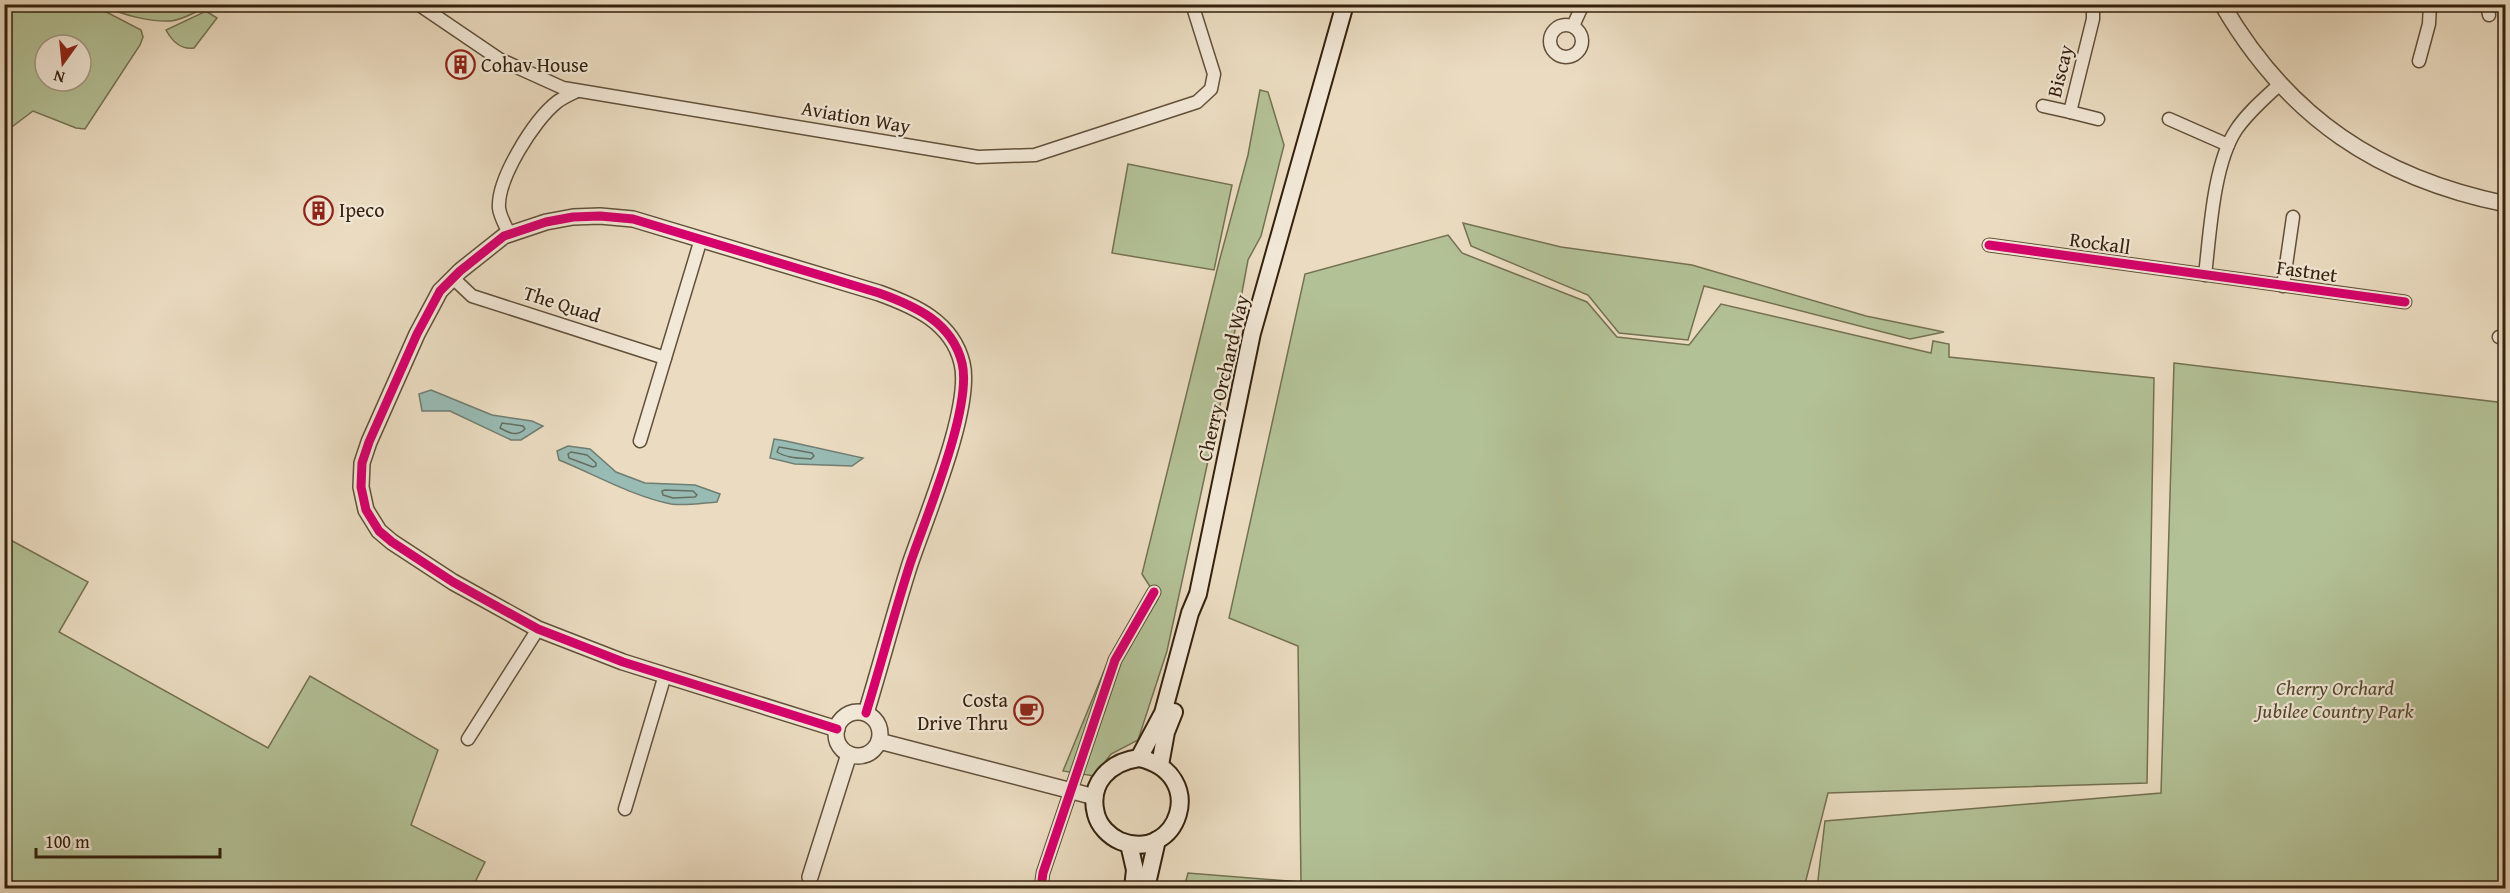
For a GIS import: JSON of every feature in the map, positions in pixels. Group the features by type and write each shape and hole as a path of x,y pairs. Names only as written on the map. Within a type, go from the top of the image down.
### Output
{"main road":[{"name":"Cherry Orchard Way","path":"1139,758 1163,713 1190,613 1198,594 1252,333 1345,4"},
{"path":"1160,765 1166,732 1181,692 1191,649 1198,614 1198,594"},
{"path":"1139,758 1160,765 1175,779 1180,792 1177,820 1168,832 1157,840 1144,844 1130,844 1116,839 1105,830 1097,818 1095,797 1102,776 1112,766 1125,760 1139,758"},
{"path":"1146,888 1157,840"},
{"path":"1130,844 1135,870 1133,888"}],"street":[{"name":"Aviation Way","path":"418,4 499,59 563,88 978,157 1035,155 1197,102 1211,89 1214,74 1192,4"},
{"path":"1573,26 1583,4"},
{"name":"Biscay","path":"2070,112 2093,19 2093,4"},
{"path":"2222,4 2253,51 2281,83 2326,127 2363,153 2421,180 2505,204"},
{"path":"2419,61 2429,24 2430,4"},
{"path":"2205,275 2219,177 2228,145 2243,120 2281,83"},
{"path":"509,234 499,212 499,199 517,152 556,103 577,90"},
{"name":"Biscay","path":"2043,106 2098,119"},
{"path":"2169,119 2228,145"},
{"path":"837,729 622,662 538,629 453,582 379,531 366,510 361,487 362,463 369,442 417,334 440,291 483,250 509,234 546,222 573,217 600,216 633,219 911,304 933,318 945,331 956,347 963,364 959,419 909,567 866,713"},
{"name":"Fastnet","path":"2283,286 2293,217"},
{"path":"640,441 701,239"},
{"name":"Rockall","path":"1989,245 2205,275"},
{"name":"Fastnet","path":"2205,275 2404,303"},
{"name":"The Quad","path":"453,278 472,296 665,358"},
{"path":"1041,888 1043,873 1115,660 1154,592"},
{"path":"468,739 538,629"},
{"path":"625,809 665,675"},
{"path":"850,713 866,713 876,720 879,727 879,741 870,752 863,755 849,754 838,743 837,729 844,717 850,713"},
{"path":"879,741 1095,797"},
{"path":"810,877 849,754"}],"green space":[{"path":"5,4 93,5 141,30 143,37 140,45 85,129 76,128 33,111 5,132"},
{"path":"103,5 205,6 202,9 183,18 163,21 136,17"},
{"path":"206,11 217,18 194,48 185,48 177,44 166,30"},
{"path":"1260,90 1268,92 1284,145 1261,236 1248,260 1228,368 1167,651 1138,740 1111,754 1094,776 1063,771 1106,666 1121,659 1158,599 1142,574 1219,262 1248,155"},
{"path":"1128,164 1232,185 1214,270 1112,253"},
{"path":"1463,223 1561,247 1692,265 1866,316 1944,332 1910,339 1704,286 1688,340 1619,333 1588,295 1471,246"},
{"path":"1448,235 1462,253 1587,302 1617,337 1689,345 1721,304 1931,353 1933,341 1949,344 1949,357 2154,378 2147,783 1828,793 1804,888 1184,888 1188,873 1301,882 1298,646 1229,618 1305,274"},
{"name":"Cherry Orchard Jubilee Country Park","path":"2174,363 2505,403 2505,888 1817,888 1825,821 2161,793"},
{"path":"5,537 88,582 59,632 268,748 310,676 438,750 411,825 485,862 472,888 5,888"}],"water":[{"path":"431,390 492,415 532,421 543,426 521,440 511,440 450,411 422,411 419,394"},
{"path":"774,439 863,458 852,466 795,464 770,458"},
{"path":"568,446 590,449 616,472 645,483 695,485 720,494 717,502 682,505 657,501 559,460 557,451"}],"cycle path":[{"path":"837,729 623,662 538,629 453,582 379,531 366,510 361,487 362,463 369,442 417,334 440,291 460,271 504,236 546,222 573,217 600,216 633,219 879,293 918,310 941,326 950,337 962,363 964,382 961,407 946,463 910,564 866,713"},
{"path":"1989,245 2405,302"},
{"path":"1041,888 1043,873 1115,660 1154,592"}],"place":[{"name":"Cohav House","path":"460,65"},
{"name":"Ipeco","path":"318,210"},
{"name":"Costa Drive Thru","path":"1029,711"}]}
